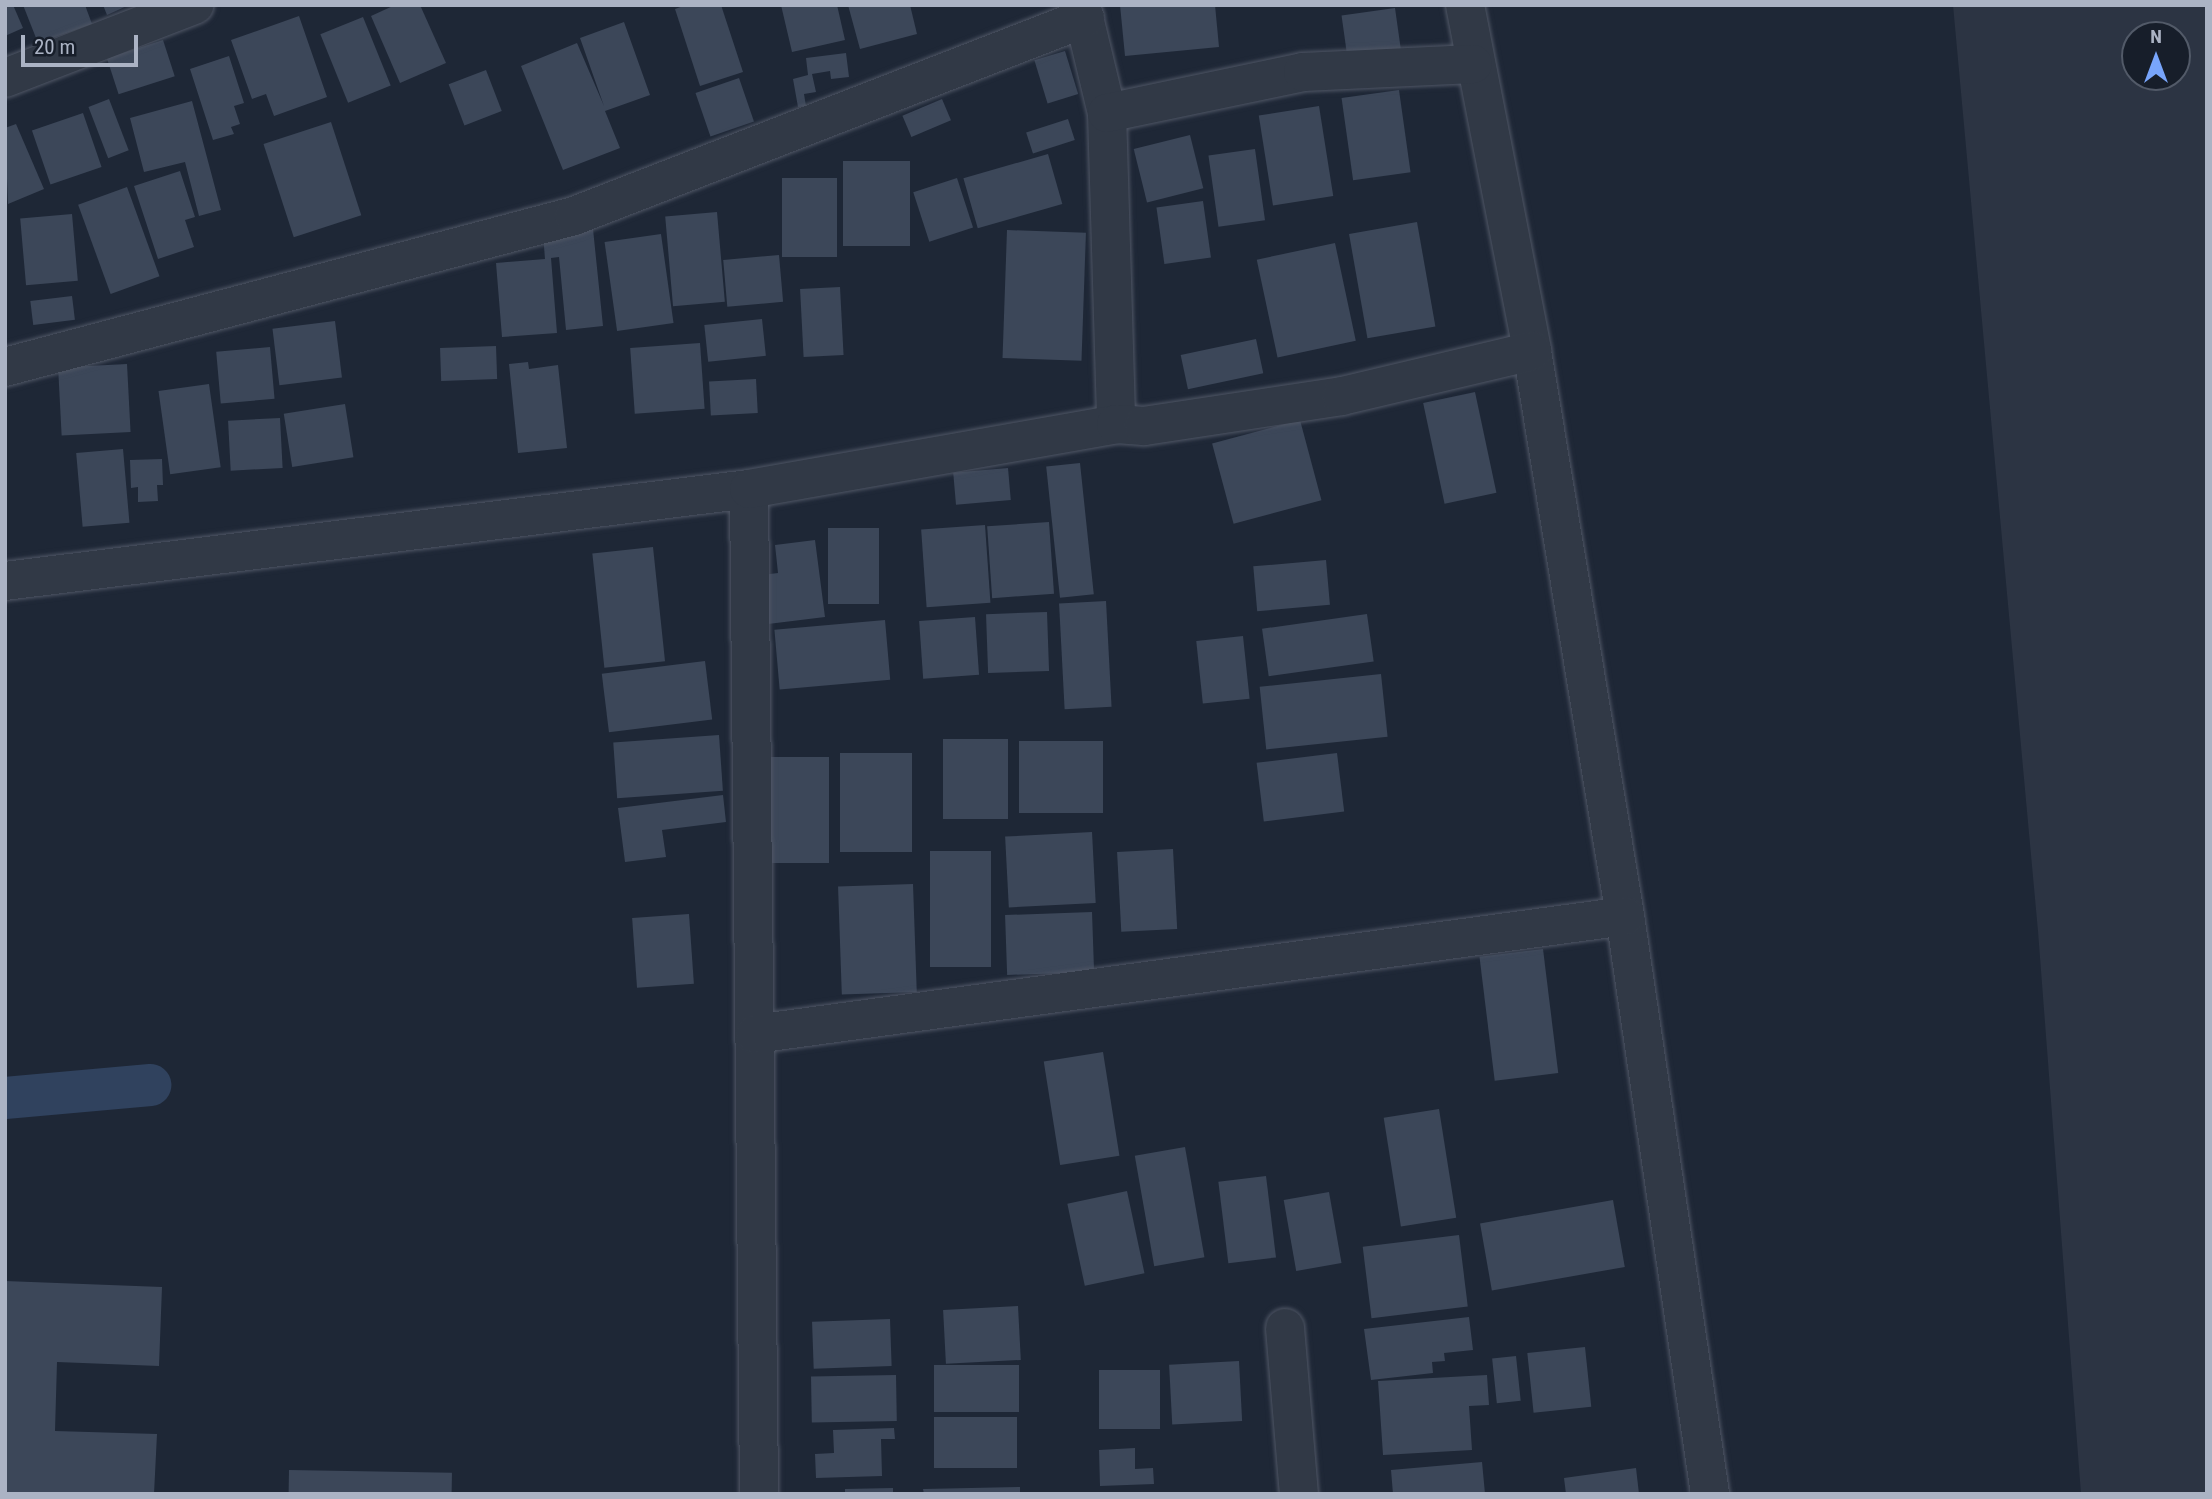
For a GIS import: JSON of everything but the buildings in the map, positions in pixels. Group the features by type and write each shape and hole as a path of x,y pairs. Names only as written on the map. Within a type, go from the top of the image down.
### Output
{"street":[{"path":"5,78 194,5"},
{"path":"1465,5 1473,64 1532,351 1625,916 1710,1494"},
{"path":"5,367 574,216 1083,12 1107,113 1116,424"},
{"path":"1107,113 1303,72 1473,64"},
{"path":"5,581 749,489 1116,424 1144,426 1342,396 1532,351"},
{"path":"749,489 759,1494"},
{"path":"755,1034 1625,916"},
{"path":"1285,1328 1298,1494"}],"shaded area":[{"path":"1953,5 2207,5 2207,1494 2081,1494 2038,931"}],"waterway":[{"path":"5,1098 150,1085"}]}
